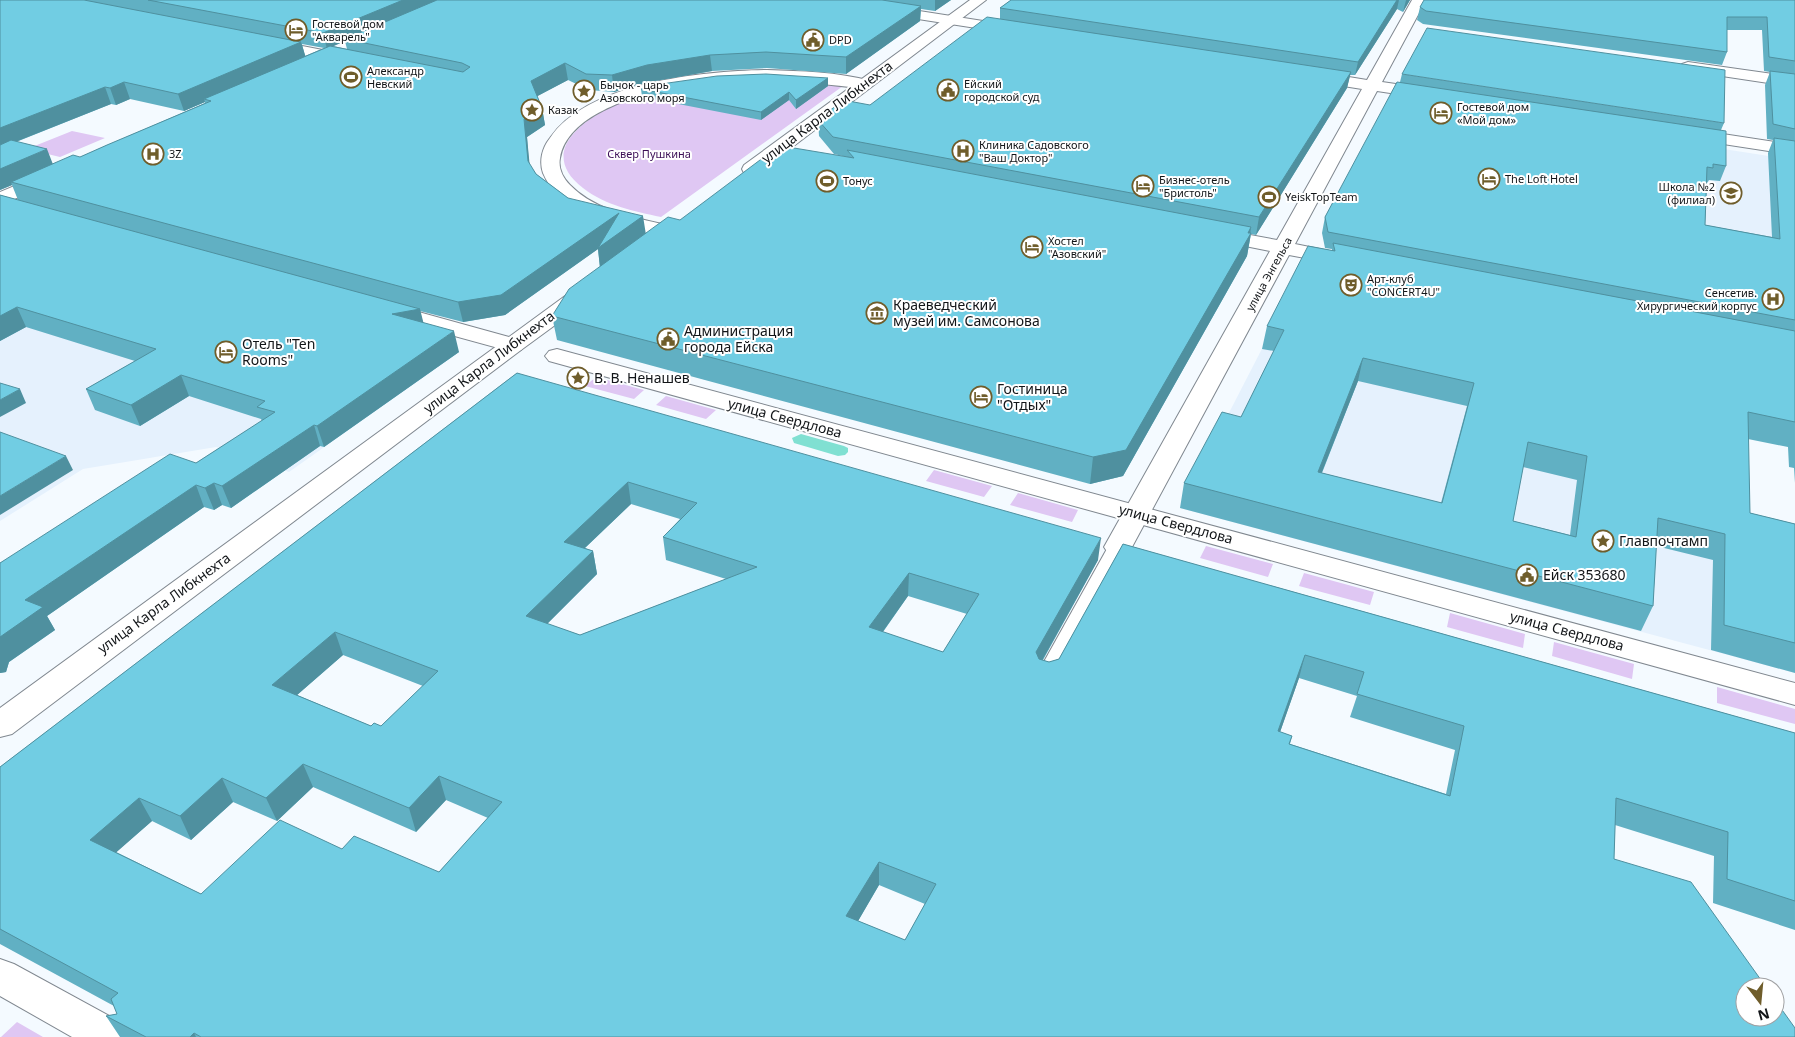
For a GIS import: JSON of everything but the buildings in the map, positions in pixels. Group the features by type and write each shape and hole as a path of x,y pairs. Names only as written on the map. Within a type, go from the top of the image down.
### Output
{"street":[{"path":"822,0 1032,32"},
{"name":"улица Карла Либкнехта","path":"734,181 978,0"},
{"name":"улица Энгельса","path":"1118,547 1372,85 1412,28 1419,0"},
{"path":"254,42 337,54 303,68"},
{"path":"1676,65 1795,82"},
{"path":"644,248 674,225 604,213 578,201 561,187 552,171 550,156 555,142 579,118 604,104 639,91 686,80 744,74 785,74 865,84"},
{"path":"1298,74 1448,97"},
{"path":"1673,131 1795,150"},
{"path":"776,150 800,154"},
{"path":"0,201 61,172"},
{"path":"0,201 21,208"},
{"path":"1190,230 1362,263"},
{"name":"улица Карла Либкнехта","path":"0,725 600,280"},
{"path":"372,306 513,345"},
{"name":"улица Свердлова","path":"557,356 1795,694"},
{"path":"1090,539 1147,555"},
{"path":"0,976 110,1037"}],"lane":[{"path":"1046,676 1118,547"}],"shaded area":[{"path":"1672,141 1795,160 1795,328 1716,313"},
{"path":"130,259 459,352 289,472 216,447 83,469 0,521 0,291"},
{"path":"1304,267 1738,538 1795,673 1180,508"},
{"path":"801,434 844,446 848,448 848,452 845,455 838,456 794,443 792,438"}],"green space":[{"name":"Сквер Пушкина","path":"791,79 843,86 661,217 611,204 583,188 568,172 564,156 568,141 579,128 595,116 631,98 658,91"},
{"path":"72,131 105,138 60,157 27,149"},
{"path":"596,377 644,390 634,399 585,386"},
{"path":"666,396 716,410 706,419 656,405"},
{"path":"934,470 992,486 984,497 926,481"},
{"path":"1018,493 1078,510 1072,522 1010,505"},
{"path":"1206,546 1273,564 1268,577 1200,558"},
{"path":"1304,573 1374,592 1370,605 1299,586"},
{"path":"1450,613 1525,634 1523,648 1447,627"},
{"path":"1554,642 1634,664 1632,679 1552,656"},
{"path":"1717,687 1795,709 1795,724 1717,703"},
{"path":"17,1022 43,1037 1,1037"}],"place":[{"name":"Гостевой дом \"Акварель\"","path":"296,30"},
{"name":"DPD","path":"813,40"},
{"name":"Александр Невский","path":"351,77"},
{"name":"Ейский городской суд","path":"948,90"},
{"name":"Бычок - царь Азовского моря","path":"584,91"},
{"name":"Казак","path":"532,110"},
{"name":"Гостевой дом «Мой дом»","path":"1441,113"},
{"name":"Клиника Садовского \"Ваш Доктор\"","path":"963,151"},
{"name":"3Z","path":"153,154"},
{"name":"The Loft Hotel","path":"1489,179"},
{"name":"Тонус","path":"827,181"},
{"name":"Бизнес-отель \"Бристоль\"","path":"1143,186"},
{"name":"Школа №2 (филиал)","path":"1731,193"},
{"name":"YeiskTopTeam","path":"1269,197"},
{"name":"Хостел \"Азовский\"","path":"1032,247"},
{"name":"Арт-клуб \"CONCERT4U\"","path":"1351,285"},
{"name":"Сенсетив. Хирургический корпус","path":"1773,299"},
{"name":"Краеведческий музей им. Самсонова","path":"877,313"},
{"name":"Администрация города Ейска","path":"668,339"},
{"name":"Отель \"Ten Rooms\"","path":"226,352"},
{"name":"В. В. Ненашев","path":"578,378"},
{"name":"Гостиница \"Отдых\"","path":"981,397"},
{"name":"Главпочтамп","path":"1603,541"},
{"name":"Ейск 353680","path":"1527,575"}]}
